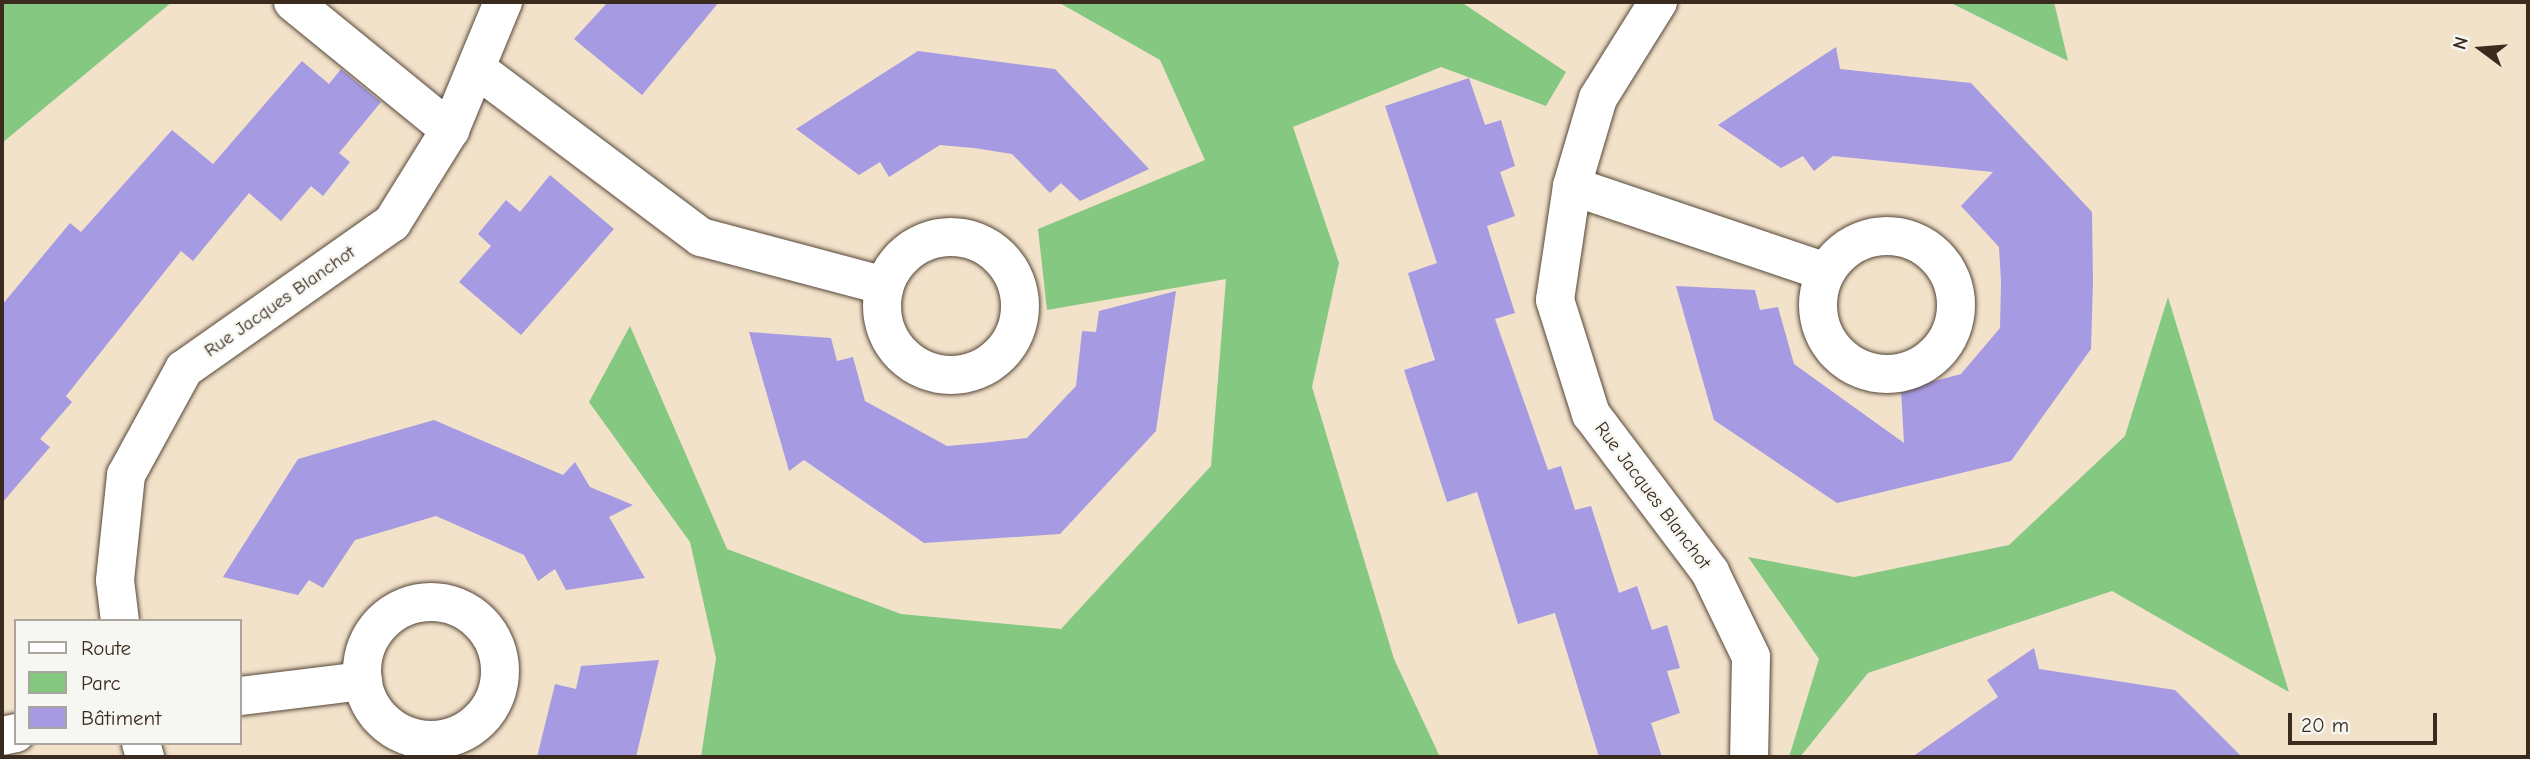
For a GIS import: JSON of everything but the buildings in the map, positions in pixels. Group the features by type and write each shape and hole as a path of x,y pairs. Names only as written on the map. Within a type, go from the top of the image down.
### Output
{"street":[{"path":"293,2 450,130"},
{"name":"Rue Jacques Blanchot","path":"120,619 115,580 126,475 184,369 392,223 450,130 503,2"},
{"name":"Rue Jacques Blanchot","path":"1658,2 1598,98 1572,186 1555,300 1591,414 1710,572 1751,657 1749,757"},
{"path":"477,69 701,237 885,286"},
{"path":"1572,186 1826,272"},
{"path":"242,696 363,681"}],"green space":[{"path":"2,2 172,2 2,143"},
{"path":"1058,2 1461,2 1566,72 1546,106 1441,67 1293,127 1339,263 1312,387 1394,659 1440,757 701,757 716,658 690,542 589,402 630,326 727,549 901,614 1061,629 1211,466 1226,279 1047,310 1038,229 1205,160 1160,60"},
{"path":"1949,2 2054,2 2068,61"},
{"path":"2168,297 2289,692 2112,591 1868,673 1800,757 1789,757 1819,659 1748,557 1854,577 2009,545 2125,436"}]}
